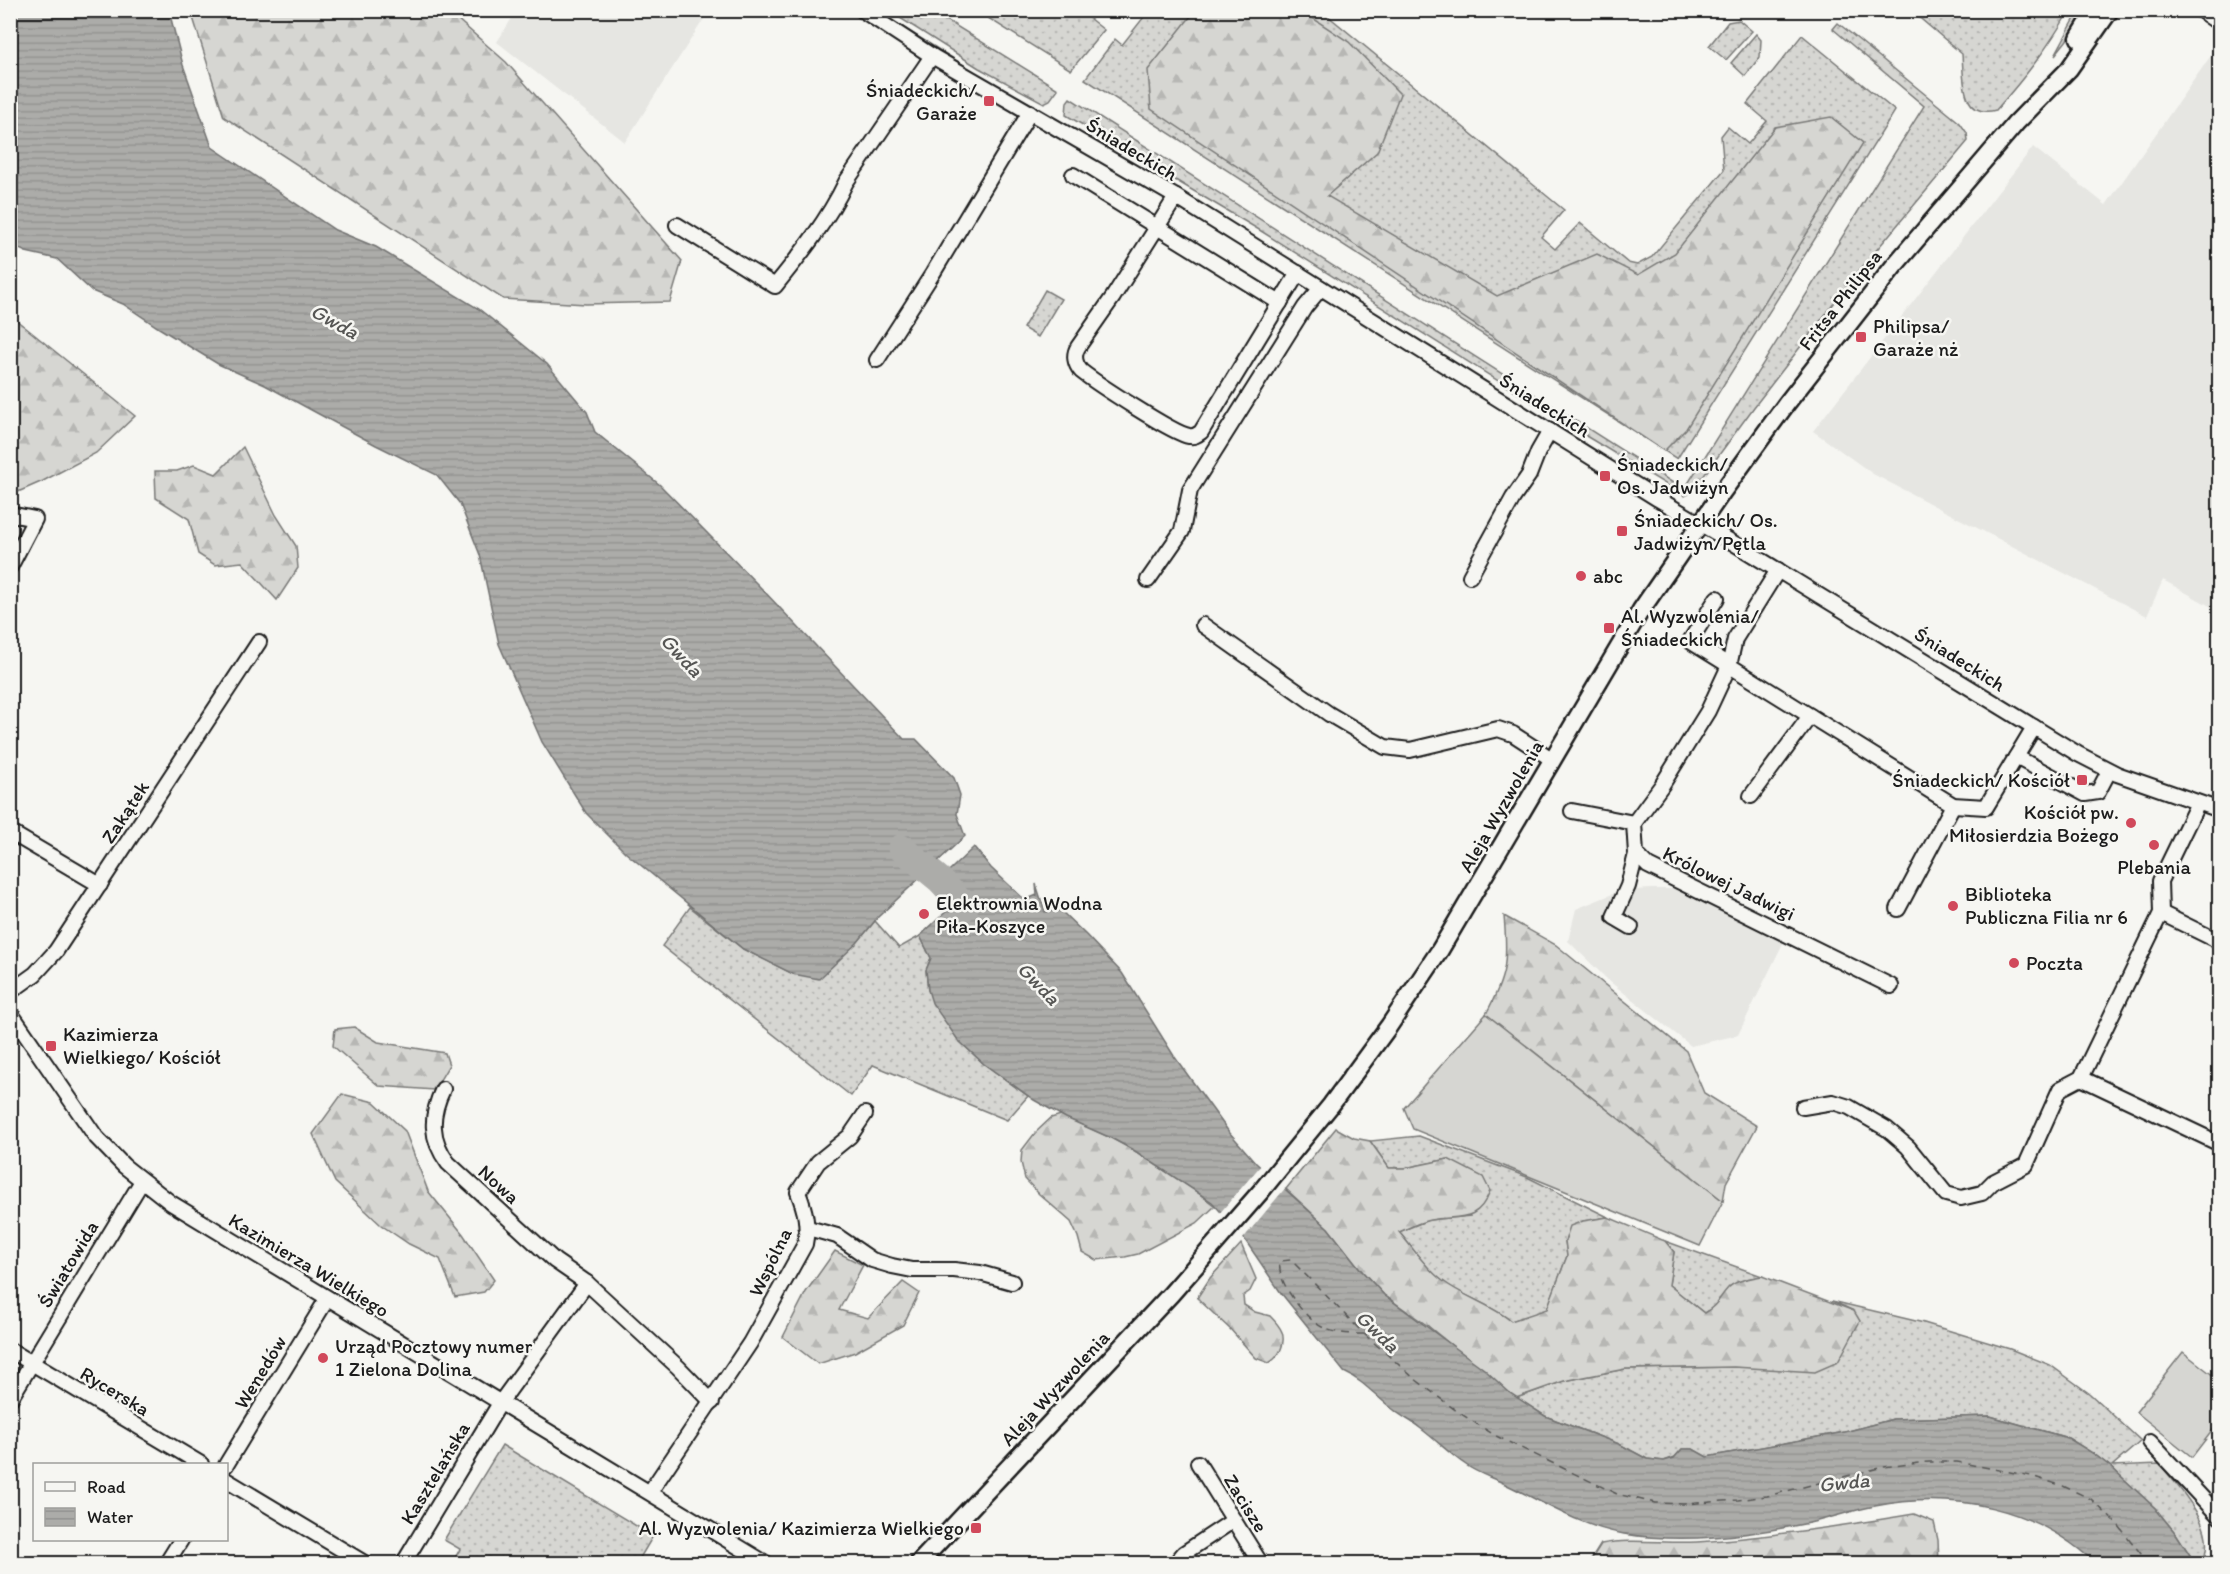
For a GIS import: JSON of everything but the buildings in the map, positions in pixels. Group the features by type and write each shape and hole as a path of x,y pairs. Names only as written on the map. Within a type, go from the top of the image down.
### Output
{"street":[{"name":"Śniadeckich","path":"862,10 932,56 1176,197 1550,431 2034,727 2109,771 2220,810"},
{"name":"Fritsa Philipsa","path":"2025,113 2068,54 2096,10"},
{"name":"Fritsa Philipsa","path":"1700,523 1787,403 1864,303 1970,175 2025,113 2069,69 2110,10"},
{"path":"2200,10 2220,24"},
{"path":"677,225 775,286 803,251 846,182 932,56"},
{"path":"877,360 927,283 1030,112"},
{"path":"1073,175 1280,303"},
{"path":"1176,197 1074,355 1081,371 1165,425 1190,436 1201,432 1269,324 1298,273"},
{"path":"1148,580 1182,531 1190,490 1305,307 1321,288"},
{"path":"1470,576 1513,498 1529,475 1550,431"},
{"path":"10,514 35,519 10,567"},
{"name":"Aleja Wyzwolenia","path":"918,1563 1109,1361 1219,1240 1331,1105 1389,1026 1440,950 1641,610 1700,523"},
{"path":"1572,811 1634,823 1662,785 1708,711 1729,666 1735,639 1778,570"},
{"path":"1717,598 1690,641 1953,805 1986,807 2034,727"},
{"path":"1203,625 1329,714 1385,747 1410,750 1498,729 1513,734 1553,760"},
{"name":"Zakątek","path":"10,992 45,965 259,642"},
{"path":"1751,796 1810,716"},
{"path":"2016,757 2085,794 2098,792 2109,771"},
{"path":"1803,1107 1833,1102 1849,1107 1887,1129 1908,1147 1946,1194 1961,1198 1982,1193 1993,1182 2026,1165 2060,1089 2081,1078 2161,913 2160,881 2198,803"},
{"path":"1898,909 1953,805"},
{"name":"Królowej Jadwigi","path":"1634,823 1636,854 1648,866 1891,986"},
{"path":"10,832 100,885"},
{"path":"1631,927 1614,917 1628,886 1636,854"},
{"path":"2161,913 2220,942"},
{"name":"Kazimierza Wielkiego","path":"10,1012 96,1137 142,1181 171,1203 767,1563"},
{"path":"2081,1078 2220,1144"},
{"name":"Nowa","path":"442,1089 435,1109 432,1129 440,1152 448,1163 555,1261 587,1283 678,1367 712,1402"},
{"path":"808,1228 798,1192 818,1162 850,1136 864,1114"},
{"name":"Światowida","path":"10,1399 142,1181"},
{"name":"Wspólna","path":"650,1492 750,1343 805,1244 808,1228 837,1236 872,1260 892,1266 912,1270 954,1270 980,1273 1012,1282"},
{"path":"500,1403 587,1283"},
{"name":"Wenedów","path":"227,1463 327,1299"},
{"name":"Rycerska","path":"10,1350 199,1463"},
{"name":"Kasztelańska","path":"403,1563 500,1403"},
{"path":"2150,1442 2220,1517"},
{"name":"Zacisze","path":"1198,1463 1261,1563"},
{"path":"228,1481 366,1563"},
{"path":"1174,1563 1184,1553 1234,1520"},
{"path":"166,1563 180,1541"}],"shaded area":[{"path":"508,11 709,11 625,142 497,42 514,15"},
{"path":"2219,44 2219,611 2163,580 2147,616 1873,474 1813,431 2033,147 2106,205"},
{"path":"1677,889 1785,939 1738,1035 1691,1046 1609,981 1568,941 1576,909 1620,891"}],"green space":[{"path":"1916,10 2069,11 2044,50 2007,98 1996,110 1984,111 1970,103 1966,94 1962,54 1914,13"},
{"path":"191,11 448,11 506,62 682,261 670,302 586,304 503,299 224,117"},
{"path":"874,11 1002,89 1035,106 1031,106 978,77"},
{"path":"889,11 932,11 1058,89 1050,100 1044,103 979,68"},
{"path":"977,11 1080,11 1104,30 1071,70"},
{"path":"1146,11 1322,11 1564,210 1541,237 1555,249 1580,223 1628,263 1637,265 1652,257 1724,170 1721,136 1728,127 1748,144 1767,121 1747,104 1802,35 1895,111 1677,459 1085,79 1115,39 1122,45 1144,17"},
{"path":"1195,11 1302,11 1349,42 1400,94 1377,152 1327,196 1497,296 1597,254 1638,275 1675,253 1775,127 1831,117 1863,143 1686,429 1664,451 1151,109 1148,70"},
{"path":"2079,11 2090,11 2055,55"},
{"path":"1739,20 1752,31 1726,60 1709,46 1728,22"},
{"path":"1838,23 1960,123 1967,133 1968,141 1858,272 1692,492 1685,496 1576,430 1261,231 1066,115 1067,102 1070,98 1684,490 1924,106 1833,29"},
{"path":"1756,34 1761,40 1760,57 1745,76 1731,63"},
{"path":"1045,290 1061,299 1038,337 1023,328"},
{"path":"10,315 135,416 96,453 11,495"},
{"path":"243,447 276,515 296,546 298,568 277,600 242,562 215,565 198,554 189,519 156,498 155,471 177,471 194,465 216,474"},
{"path":"690,907 743,949 793,974 857,943 875,921 899,948 920,936 931,958 926,970 928,990 958,1040 984,1064 1028,1096 1007,1120 873,1065 851,1096 662,946"},
{"path":"1504,916 1556,945 1686,1051 1704,1093 1757,1126 1726,1183 1723,1201 1486,1014 1498,988 1504,967 1506,944"},
{"path":"1486,1014 1723,1201 1700,1246 1413,1129 1404,1108"},
{"path":"354,1027 378,1042 445,1053 449,1065 434,1090 379,1086 333,1046 335,1029"},
{"path":"342,1094 374,1102 405,1131 428,1191 463,1234 494,1280 484,1292 455,1297 440,1259 409,1244 381,1225 335,1182 313,1134"},
{"path":"1061,1115 1135,1151 1215,1206 1197,1223 1138,1254 1096,1260 1082,1252 1071,1222 1025,1179 1021,1162 1022,1150 1035,1133 1051,1118"},
{"path":"1336,1128 1354,1138 1370,1141 1389,1168 1405,1168 1448,1159 1483,1177 1490,1191 1485,1202 1473,1213 1426,1221 1399,1232 1425,1265 1437,1276 1451,1287 1511,1321 1547,1309 1567,1256 1565,1241 1570,1226 1583,1221 1608,1217 1665,1241 1674,1252 1669,1285 1704,1313 1731,1285 1762,1276 1854,1311 1860,1321 1838,1362 1815,1372 1734,1367 1625,1369 1564,1381 1516,1398 1428,1326 1384,1295 1328,1228 1286,1189"},
{"path":"1419,1136 1527,1177 1608,1217 1583,1221 1565,1241 1567,1256 1547,1310 1511,1321 1442,1281 1425,1265 1399,1232 1428,1220 1470,1216 1448,1159 1405,1168 1389,1168 1370,1141"},
{"path":"1665,1241 1762,1276 1746,1279 1730,1286 1715,1307 1704,1313 1669,1285 1674,1252"},
{"path":"1241,1244 1256,1279 1250,1291 1243,1296 1244,1305 1255,1312 1270,1316 1282,1332 1281,1350 1269,1363 1256,1358 1231,1330 1197,1298 1210,1278"},
{"path":"835,1251 863,1265 839,1310 868,1318 903,1282 919,1293 903,1325 855,1352 818,1364 783,1337 806,1292"},
{"path":"1832,1301 1924,1323 2010,1349 2050,1365 2090,1394 2141,1441 2112,1466 2160,1464 2187,1498 2202,1523 2206,1536 2206,1550 2202,1563 2195,1563 2177,1535 2155,1508 2094,1454 2068,1438 1990,1416 1893,1419 1845,1432 1707,1457 1693,1449 1682,1449 1675,1457 1664,1461 1647,1459 1619,1444 1545,1416 1516,1398 1564,1381 1625,1369 1734,1367 1854,1311"},
{"path":"2183,1352 2219,1380 2219,1422 2192,1457 2136,1412"},
{"path":"502,1445 653,1536 637,1563 452,1563 460,1549 444,1540"},
{"path":"1914,1514 1934,1522 1939,1563 1589,1563 1601,1544 1625,1541 1724,1540 1806,1531"}],"water":[{"path":"11,10 169,11 183,65 212,147 335,230 376,247 479,309 547,364 587,412 595,432 660,485 904,739 916,739 954,778 960,795 957,814 965,836 878,917 857,943 819,979 793,974 743,949 626,853 586,813 542,742 499,644 480,555 460,504 437,475 265,385 218,364 123,304 92,291 57,259 26,252 11,245"},
{"path":"974,847 991,868 1025,900 1037,895 1036,884 1045,912 1052,911 1051,906 1056,906 1122,973 1174,1056 1229,1132 1256,1163 1328,1228 1384,1295 1484,1369 1510,1393 1545,1416 1619,1444 1647,1459 1664,1461 1674,1458 1682,1449 1693,1449 1707,1457 1845,1432 1893,1419 1990,1416 2068,1438 2094,1454 2155,1508 2177,1535 2195,1563 2095,1563 2072,1544 2047,1528 2020,1516 1993,1508 1935,1501 1875,1506 1809,1523 1717,1537 1671,1538 1624,1534 1608,1531 1579,1520 1471,1468 1344,1372 1281,1293 1243,1237 1212,1202 1135,1151 1034,1100 984,1064 958,1040 932,1003 926,970 931,958 920,936 951,907 932,887"}],"pier":[{"path":"1262,1164 1287,1186 1242,1240 1218,1215"}],"waterway":[{"name":"Gwda","path":"901,848 940,880 965,907"}],"ferry route":[{"path":"1364,1334 1337,1332 1315,1323 1300,1308 1286,1288 1280,1268 1281,1261 1291,1260 1364,1334 1415,1379 1458,1412 1496,1436 1617,1494 1655,1503 1684,1504 1738,1500 1767,1496 1883,1467 1929,1462 1957,1462 2031,1476 2063,1486 2091,1499 2119,1526 2149,1564"}],"place":[{"name":"Śniadeckich/ Garaże","path":"989,101"},
{"name":"Philipsa/ Garaże nż","path":"1861,337"},
{"name":"Śniadeckich/ Os. Jadwiżyn","path":"1605,476"},
{"name":"Śniadeckich/ Os. Jadwiżyn/Pętla","path":"1622,531"},
{"name":"abc","path":"1581,576"},
{"name":"Al. Wyzwolenia/ Śniadeckich","path":"1609,628"},
{"name":"Śniadeckich/ Kościół","path":"2082,780"},
{"name":"Kościół pw. Miłosierdzia Bożego","path":"2131,823"},
{"name":"Plebania","path":"2154,845"},
{"name":"Biblioteka Publiczna Filia nr 6","path":"1953,906"},
{"name":"Elektrownia Wodna Piła-Koszyce","path":"924,914"},
{"name":"Poczta","path":"2014,963"},
{"name":"Kazimierza Wielkiego/ Kościół","path":"51,1046"},
{"name":"Urząd Pocztowy numer 1 Zielona Dolina","path":"323,1358"},
{"name":"Al. Wyzwolenia/ Kazimierza Wielkiego","path":"976,1528"}]}
